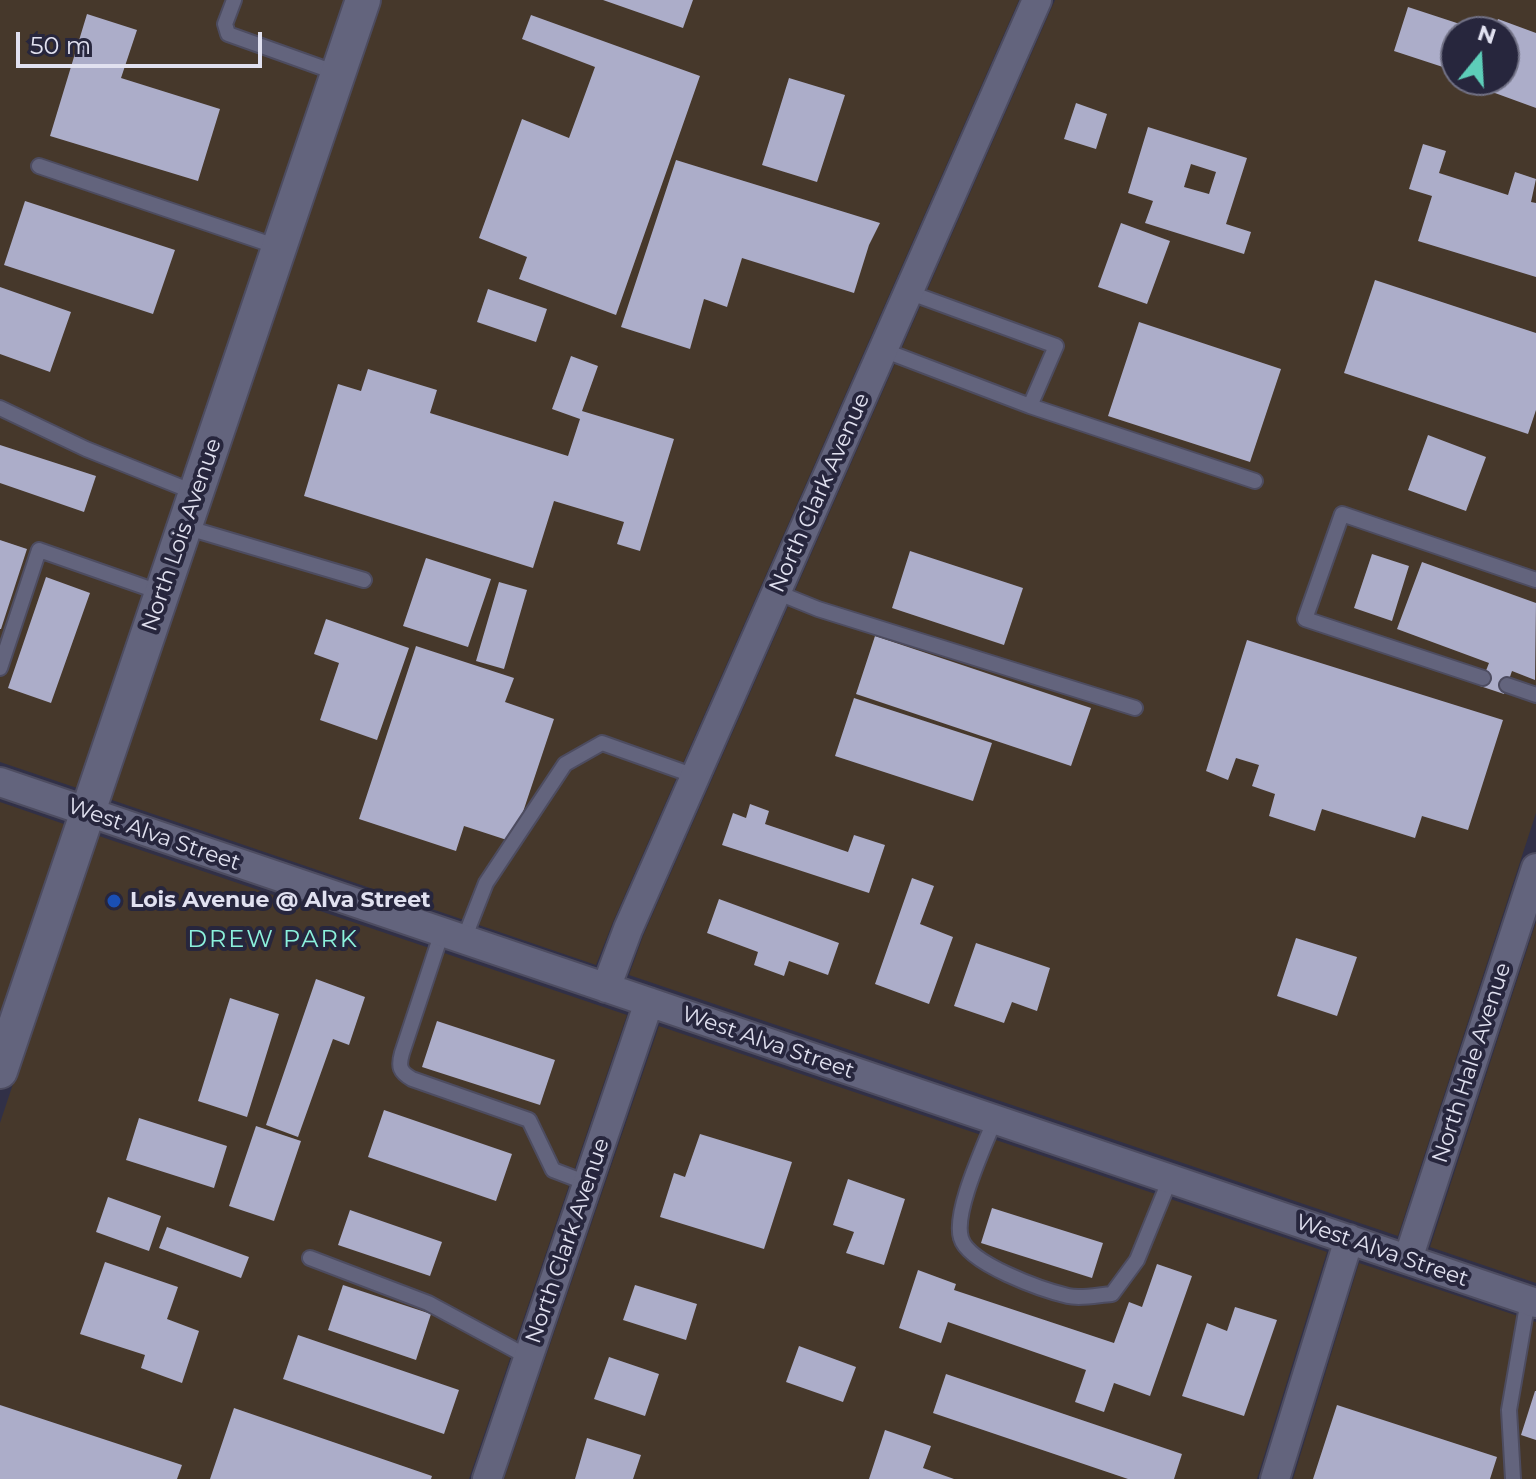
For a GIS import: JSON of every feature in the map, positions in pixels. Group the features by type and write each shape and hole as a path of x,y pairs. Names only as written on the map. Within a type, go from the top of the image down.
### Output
{"street":[{"name":"North Lois Avenue","path":"0,1071 363,0"},
{"name":"North Clark Avenue","path":"606,988 695,776 1037,0"},
{"name":"West Alva Street","path":"0,782 1532,1301"},
{"name":"North Hale Avenue","path":"1408,1259 1536,868"},
{"name":"North Clark Avenue","path":"487,1479 649,1002"},
{"path":"1275,1479 1349,1239"}],"lane":[{"path":"234,0 225,24 228,34 339,73"},
{"path":"39,166 281,248"},
{"path":"908,292 1056,346 1030,406"},
{"path":"883,350 1030,406 1255,481"},
{"path":"0,408 86,449 196,493"},
{"path":"1483,678 1305,619 1342,514 1536,580"},
{"path":"185,527 364,580"},
{"path":"0,668 39,550 162,593"},
{"path":"776,592 818,609 1135,708"},
{"path":"1507,685 1536,695"},
{"path":"587,1183 553,1170 529,1120 412,1079 399,1067 402,1053 453,936 565,764 602,743 695,776"},
{"path":"995,1119 962,1205 961,1238 972,1253 1000,1271 1071,1297 1112,1294 1137,1260 1170,1179"},
{"path":"310,1258 428,1303 528,1357"},
{"path":"1513,1479 1509,1410 1532,1301"}],"shaded area":[{"path":"0,0 345,0 77,788 0,762"},
{"path":"381,0 1019,0 596,965 109,799"},
{"path":"1055,0 1536,0 1536,813 1398,1236 629,975 643,936"},
{"path":"0,802 64,824 0,1016"},
{"path":"96,835 627,1015 469,1479 0,1479 0,1123"},
{"path":"1536,922 1536,1283 1430,1247"},
{"path":"659,1026 1327,1252 1257,1479 504,1479"},
{"path":"1359,1263 1536,1322 1536,1479 1293,1479"}],"building":[{"path":"603,0 693,0 683,28"},
{"path":"1408,7 1440,17 1440,66 1394,51"},
{"path":"87,14 137,30 121,78 220,109 198,181 50,136"},
{"path":"531,15 700,76 616,315 519,279 527,257 479,238 522,119 569,138 595,67 522,39"},
{"path":"1520,27 1536,33 1536,108 1503,96 1520,96"},
{"path":"789,78 845,95 817,182 762,165"},
{"path":"1076,103 1107,114 1096,149 1064,139"},
{"path":"1148,127 1247,158 1226,224 1251,232 1244,254 1145,223 1153,201 1128,193","holes":["1191,164 1216,172 1209,194 1184,187"]},
{"path":"1423,144 1446,151 1439,173 1508,195 1515,172 1536,179 1531,202 1536,203 1536,277 1418,241 1432,196 1409,189"},
{"path":"676,160 880,223 869,245 854,293 742,258 727,307 704,299 690,349 621,327"},
{"path":"25,201 175,250 153,314 4,265"},
{"path":"1121,223 1170,241 1147,304 1098,287"},
{"path":"1375,280 1536,333 1536,410 1528,434 1344,373"},
{"path":"0,287 71,312 50,372 0,354"},
{"path":"488,289 547,309 536,342 477,322"},
{"path":"1139,322 1281,369 1250,462 1108,416"},
{"path":"571,356 598,366 582,411 674,439 640,551 617,544 624,522 554,501 533,568 304,496 338,384 361,391 368,369 437,390 430,413 568,456 580,419 552,409"},
{"path":"1428,435 1486,457 1466,511 1408,490"},
{"path":"0,445 96,476 84,512 0,483"},
{"path":"0,540 27,549 1,629 0,629"},
{"path":"910,551 1023,588 1004,645 892,608"},
{"path":"1372,554 1409,566 1392,621 1354,608"},
{"path":"426,558 491,579 468,647 403,626"},
{"path":"1422,562 1536,603 1535,680 1512,671 1504,694 1480,686 1489,663 1397,629"},
{"path":"46,577 90,593 51,703 8,688"},
{"path":"499,582 527,590 504,669 476,661"},
{"path":"326,619 409,648 377,740 320,720 339,663 314,654"},
{"path":"875,636 1091,708 1071,766 856,694"},
{"path":"1247,640 1503,720 1468,830 1422,816 1415,838 1322,809 1315,831 1269,816 1275,794 1252,786 1259,765 1236,758 1228,780 1206,771"},
{"path":"416,646 514,678 505,702 554,719 513,842 464,826 456,851 359,819"},
{"path":"854,698 992,743 973,801 835,756"},
{"path":"750,804 769,811 765,824 848,852 854,835 885,845 869,893 722,845 733,813 746,818"},
{"path":"912,878 934,886 920,924 953,937 929,1004 875,984"},
{"path":"719,899 839,943 828,975 789,961 784,976 754,965 758,952 707,933"},
{"path":"1296,938 1357,957 1337,1016 1277,996"},
{"path":"976,943 1050,968 1037,1011 1012,1002 1004,1023 954,1006"},
{"path":"316,979 365,997 349,1045 333,1039 298,1137 266,1125"},
{"path":"230,998 279,1014 247,1117 198,1101"},
{"path":"437,1021 555,1060 540,1105 422,1067"},
{"path":"384,1110 512,1154 496,1201 368,1157"},
{"path":"139,1118 227,1146 214,1188 126,1160"},
{"path":"256,1126 301,1141 274,1221 229,1206"},
{"path":"700,1134 792,1162 764,1249 660,1217 674,1173 685,1177"},
{"path":"848,1179 905,1199 884,1265 846,1253 854,1232 833,1225"},
{"path":"108,1197 161,1216 149,1251 96,1232"},
{"path":"992,1208 1103,1243 1092,1278 981,1243"},
{"path":"350,1210 442,1242 430,1276 338,1245"},
{"path":"167,1227 249,1257 241,1278 159,1248"},
{"path":"105,1262 178,1287 167,1319 199,1331 182,1383 141,1368 145,1355 80,1334"},
{"path":"1157,1264 1192,1276 1150,1396 1114,1383 1104,1412 1075,1402 1086,1370 948,1322 941,1343 899,1328 918,1270 956,1284 954,1290 1114,1343 1129,1302 1142,1307"},
{"path":"343,1285 431,1314 416,1360 328,1330"},
{"path":"635,1285 697,1304 686,1340 623,1320"},
{"path":"1235,1307 1277,1320 1244,1416 1182,1396 1207,1323 1227,1331"},
{"path":"298,1335 459,1390 444,1434 283,1379"},
{"path":"799,1346 856,1367 843,1402 786,1382"},
{"path":"609,1357 659,1374 645,1416 594,1399"},
{"path":"946,1374 1182,1454 1174,1479 1128,1479 933,1413"},
{"path":"1536,1391 1536,1440 1521,1435"},
{"path":"0,1405 182,1465 177,1479 0,1479"},
{"path":"1337,1405 1497,1457 1490,1479 1313,1479"},
{"path":"234,1408 432,1476 431,1479 210,1479"},
{"path":"885,1430 931,1446 923,1468 954,1479 869,1479"},
{"path":"587,1438 641,1455 633,1479 575,1479"}],"place":[{"name":"Lois Avenue @ Alva Street","path":"114,901"}],"district":[{"name":"DREW PARK","path":"273,940"}]}
